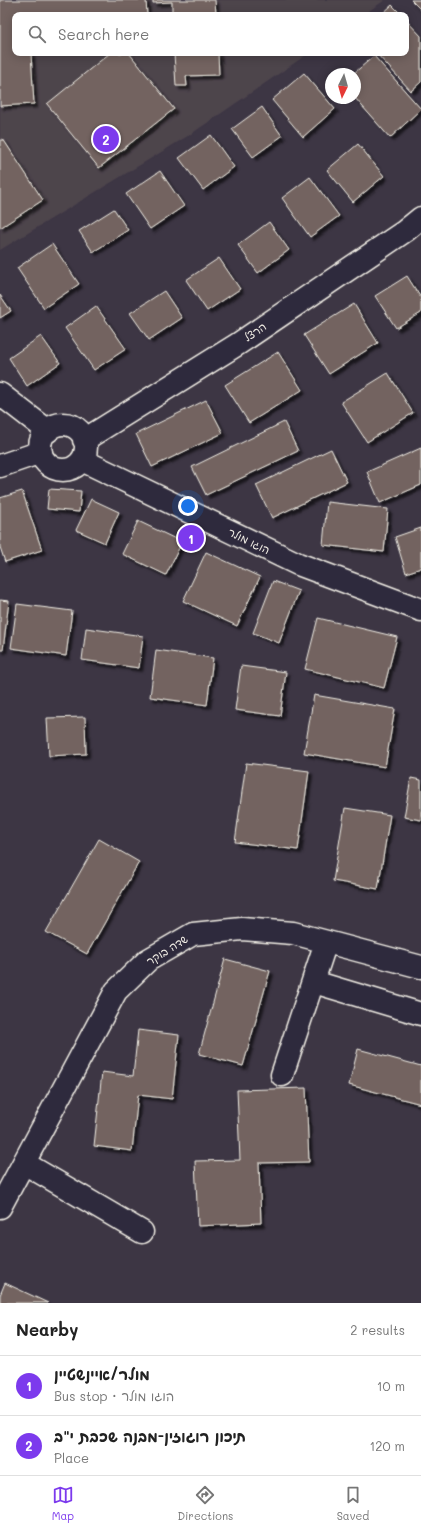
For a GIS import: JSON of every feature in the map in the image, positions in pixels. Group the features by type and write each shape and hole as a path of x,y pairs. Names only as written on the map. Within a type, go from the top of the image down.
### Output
{"street":[{"name":"הרצל","path":"83,450 399,235 421,218"},
{"path":"0,394 48,431"},
{"path":"58,425 66,425 80,431 83,450 73,468 58,470 46,462 41,452 42,440 48,431 58,425"},
{"name":"הוגו מולר","path":"83,450 298,564 421,610"},
{"path":"0,466 41,452"},
{"name":"שדה בוקר","path":"0,1207 116,991 148,960 193,934 242,929 293,933 421,967"},
{"path":"282,1075 326,942"},
{"path":"314,982 421,1014"},
{"path":"24,1163 142,1232"}],"shaded area":[{"path":"0,0 385,0 367,12 12,12 12,56 305,56 191,134 0,250"}],"building":[{"path":"0,0 146,0 147,12 12,12 12,56 31,56 34,104 0,106"},
{"path":"153,0 215,0 216,12 172,12 172,2 153,3"},
{"path":"411,0 421,0 421,10"},
{"path":"392,5 399,12 384,12"},
{"path":"409,23 421,36 421,82 411,91 379,56 409,56"},
{"path":"106,56 131,56 174,109 99,168 47,104"},
{"path":"174,56 218,56 219,75 186,76 187,86 176,86"},
{"path":"374,56 421,109 390,138 360,104 360,68"},
{"path":"304,73 325,97 325,104 331,104 335,109 303,137 272,100"},
{"path":"262,107 282,136 253,157 232,129"},
{"path":"211,135 234,167 203,190 179,158"},
{"path":"3,139 43,200 0,228 0,141"},
{"path":"358,144 384,176 353,202 327,170"},
{"path":"160,171 184,206 150,229 126,194"},
{"path":"310,177 339,216 310,237 282,198"},
{"path":"114,209 128,230 93,252 79,231"},
{"path":"269,222 289,250 258,273 238,245"},
{"path":"52,244 79,284 44,308 17,268"},
{"path":"219,258 240,289 207,311 186,280"},
{"path":"407,276 421,298 421,313 396,328 375,296"},
{"path":"164,291 182,318 149,340 130,313"},
{"path":"0,295 11,311 0,318"},
{"path":"354,304 378,343 329,374 304,335"},
{"path":"96,306 126,349 94,370 65,328"},
{"path":"41,336 60,363 27,386 9,358"},
{"path":"278,352 302,390 249,423 225,385"},
{"path":"388,373 413,413 367,442 341,402"},
{"path":"206,400 223,433 152,467 136,434"},
{"path":"284,422 298,451 206,495 192,467"},
{"path":"421,448 421,485 380,503 367,472"},
{"path":"331,449 347,482 272,518 256,485"},
{"path":"49,489 81,491 79,512 47,509"},
{"path":"22,491 42,550 5,562 0,547 0,498"},
{"path":"91,499 119,512 105,543 76,530"},
{"path":"327,502 388,509 384,552 323,545"},
{"path":"138,521 182,542 166,575 122,554"},
{"path":"421,528 421,568 406,573 395,537"},
{"path":"206,552 260,577 237,626 183,601"},
{"path":"273,581 299,591 279,643 253,633"},
{"path":"0,600 9,601 3,650 0,650"},
{"path":"17,604 72,611 66,656 11,648"},
{"path":"318,618 397,637 384,688 305,669"},
{"path":"86,628 143,636 139,668 82,660"},
{"path":"156,650 213,658 207,705 150,697"},
{"path":"241,666 286,672 280,716 235,710"},
{"path":"314,695 395,709 385,767 304,753"},
{"path":"85,717 86,754 49,756 47,718"},
{"path":"246,763 309,771 298,850 235,842"},
{"path":"411,778 421,780 421,820 404,817"},
{"path":"345,808 390,815 378,889 333,881"},
{"path":"99,839 139,862 87,954 46,932"},
{"path":"225,959 270,971 243,1066 199,1054"},
{"path":"138,1030 179,1035 172,1099 138,1095 132,1151 94,1146 102,1072 133,1076"},
{"path":"358,1049 421,1066 421,1104 349,1085"},
{"path":"306,1088 309,1162 259,1163 261,1223 198,1226 195,1161 240,1160 237,1090"},
{"path":"5,1283 48,1303 0,1303 0,1295"}],"place":[{"name":"תיכון רוגוזין-מבנה שכבת י\"ב","path":"106,139"},
{"name":"מולר/איינשטיין","path":"191,538"}]}
